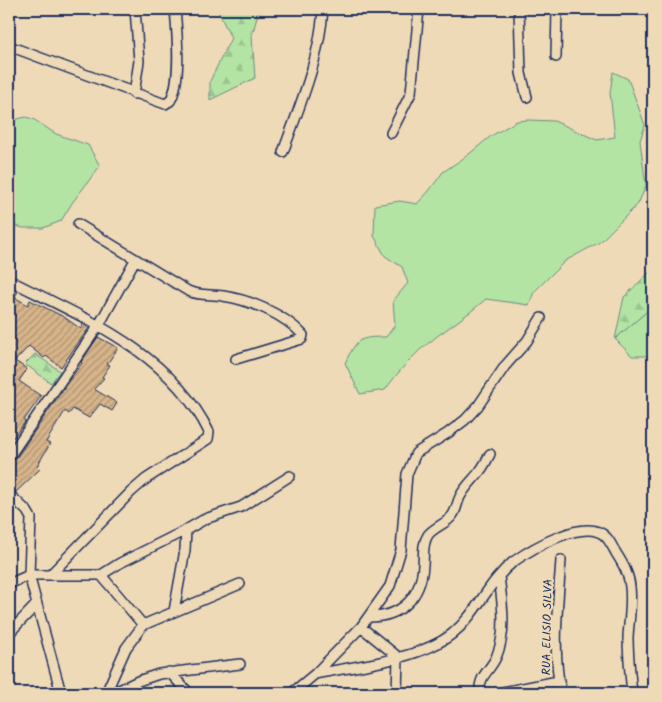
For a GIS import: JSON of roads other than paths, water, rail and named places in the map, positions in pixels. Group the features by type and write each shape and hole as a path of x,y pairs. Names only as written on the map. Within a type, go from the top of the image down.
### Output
{"street":[{"path":"134,9 139,61 134,94"},
{"path":"9,46 165,104 170,101 174,92 178,47 175,9"},
{"path":"283,152 304,94 320,38 323,9"},
{"path":"391,133 411,93 419,9"},
{"path":"518,9 521,73 527,97"},
{"path":"556,57 557,9"},
{"path":"78,224 194,294 224,296 254,304 276,315 298,329 303,335 302,340 236,360"},
{"path":"9,457 99,325 135,260"},
{"path":"9,280 99,325 150,360 185,393 209,432 208,439 131,492 51,574"},
{"path":"292,693 314,674 360,627 390,586 398,564 402,541 407,474 416,453 448,434 478,406 505,366 527,341 541,318"},
{"path":"369,617 387,616 399,611 407,604 416,591 420,579 426,538 434,529 452,516 461,494 490,454"},
{"path":"9,584 29,575 101,575 127,559 205,519 241,507 290,476"},
{"path":"9,494 27,511 31,518 29,575 61,693"},
{"path":"174,611 185,550 186,530"},
{"path":"314,674 398,657 434,645 452,634 465,621 499,576 513,563 540,544 584,530 597,531 606,536 626,570 630,587 629,644 632,693"},
{"name":"RUA ELISIO SILVA","path":"561,560 556,642 558,681 561,693"},
{"path":"101,575 143,625"},
{"path":"480,693 481,679 498,654 501,638 502,619 499,576"},
{"path":"106,693 126,648 143,625 240,584"},
{"path":"9,633 37,604"},
{"path":"360,627 398,657"},
{"path":"397,693 398,657"},
{"path":"113,693 158,674 240,664"},
{"path":"169,672 189,693"},
{"path":"498,693 558,681"}]}
